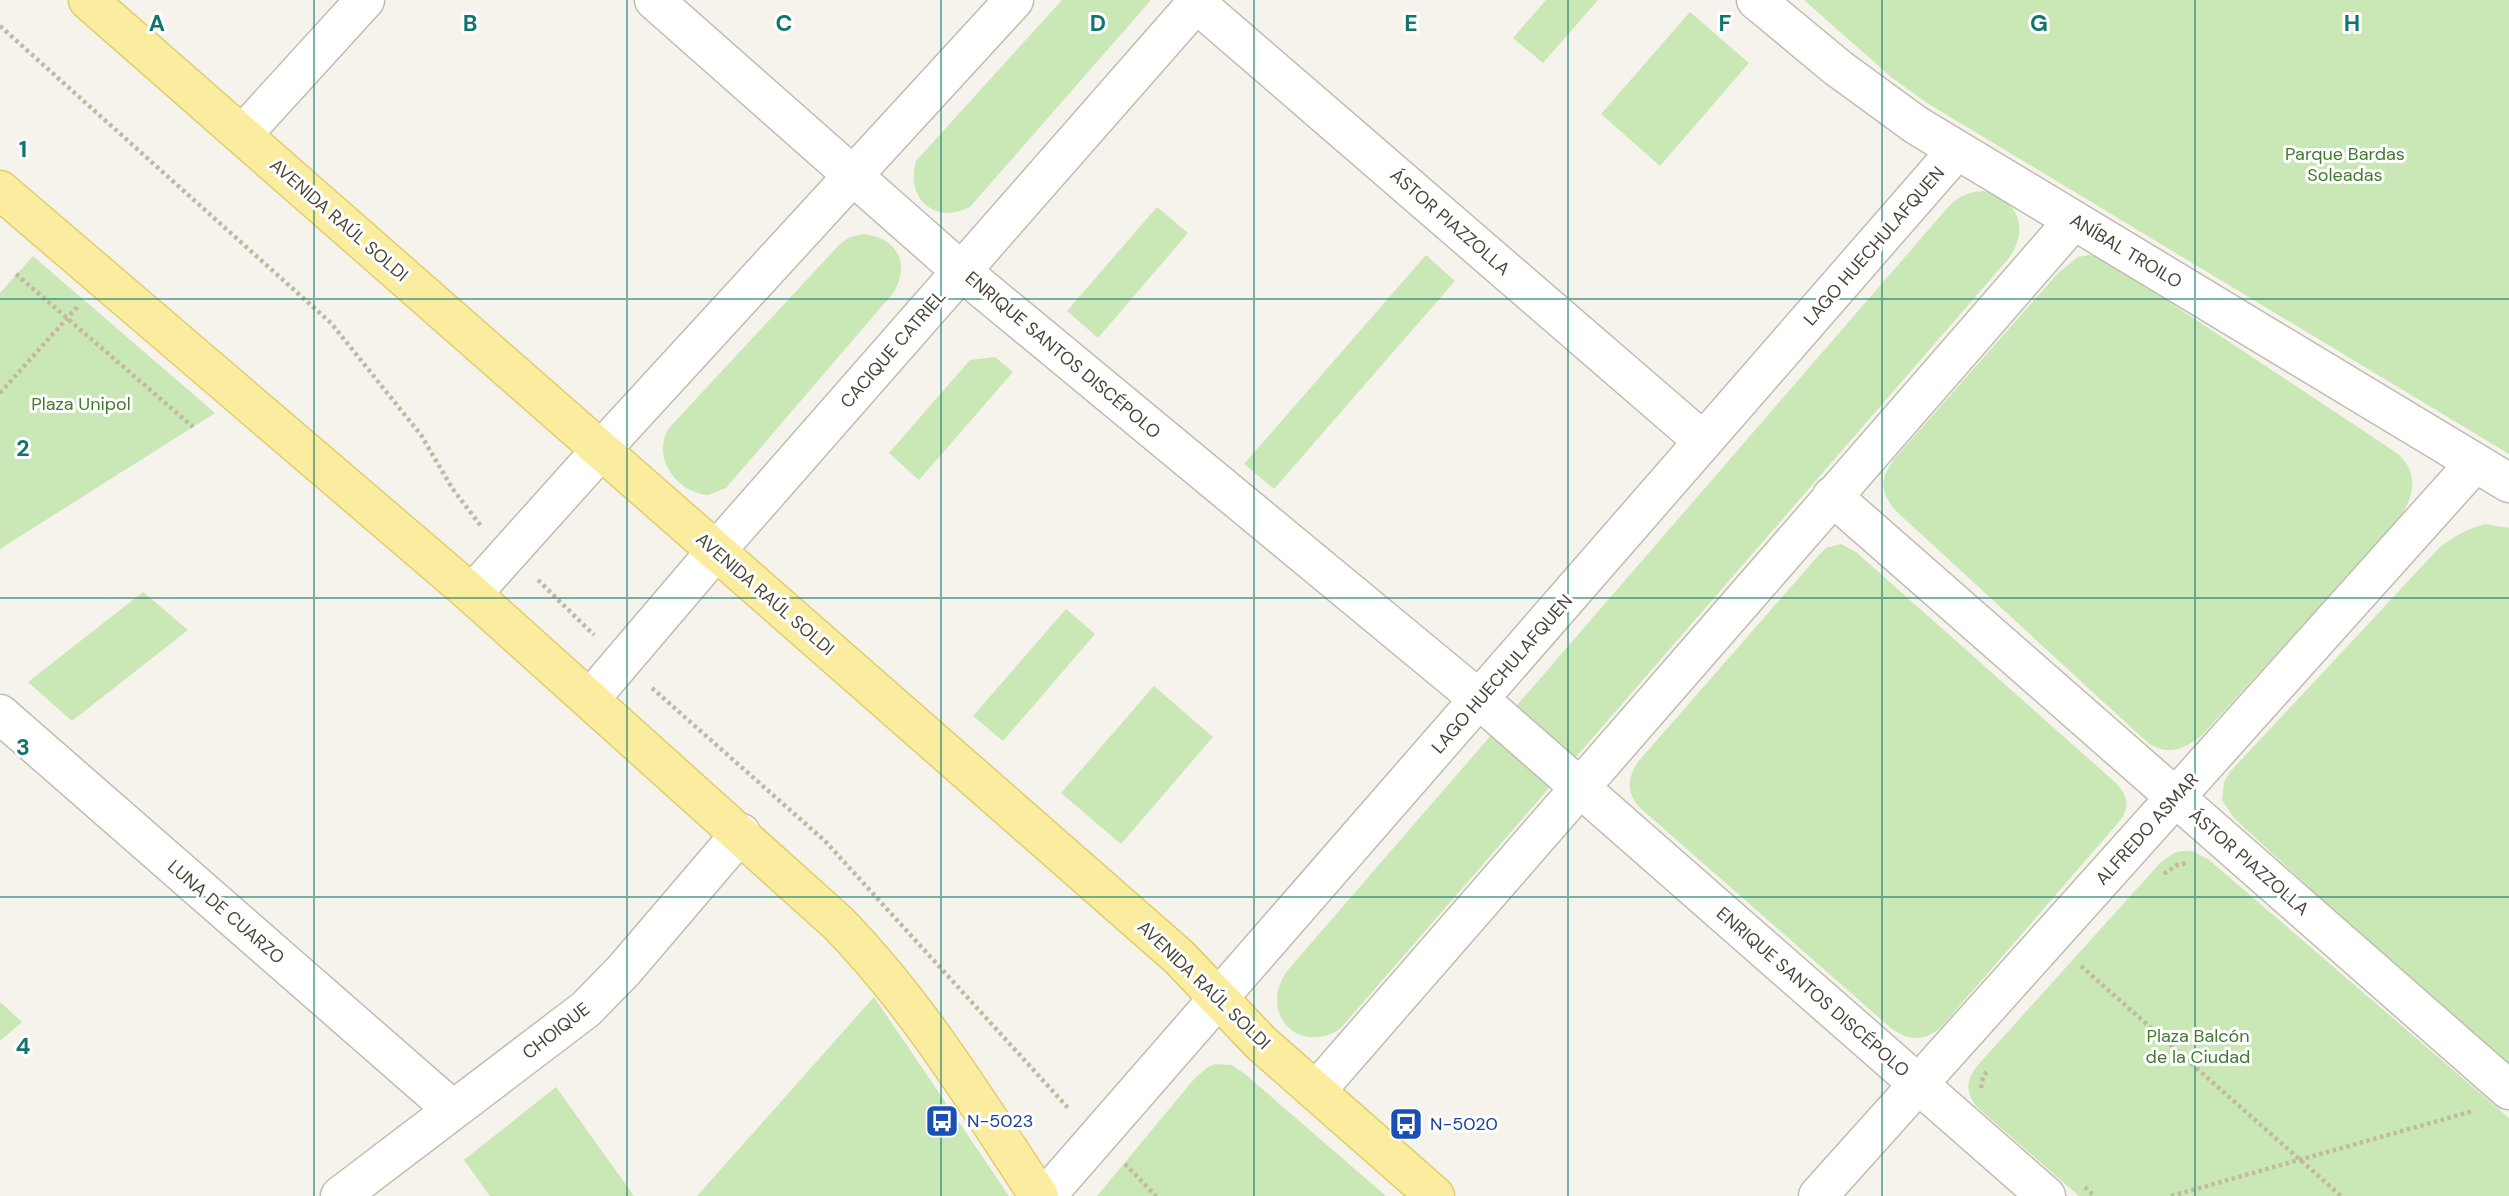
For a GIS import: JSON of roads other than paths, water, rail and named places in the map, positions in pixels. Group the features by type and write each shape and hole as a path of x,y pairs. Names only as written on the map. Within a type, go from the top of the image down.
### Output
{"main road":[{"name":"AVENIDA RAÚL SOLDI","path":"88,0 1179,957 1255,1037 1435,1196"},
{"path":"0,190 472,594 838,923 883,970 919,1017 1039,1196"}],"street":[{"path":"242,135 365,0"},
{"name":"ENRIQUE SANTOS DISCÉPOLO","path":"654,0 961,271 1480,700 1918,1084 2060,1188"},
{"path":"472,594 1014,0"},
{"name":"ANÍBAL TROILO","path":"1756,0 1875,97 1957,150 2509,483"},
{"name":"CACIQUE CATRIEL","path":"590,699 716,551 1197,2"},
{"name":"ÁSTOR PIAZZOLLA","path":"1197,2 1703,440"},
{"name":"LAGO HUECHULAFQUEN","path":"1046,1196 1957,150"},
{"path":"1316,1091 2074,220"},
{"name":"ALFREDO ASMAR","path":"1818,1196 2475,463"},
{"name":"ÁSTOR PIAZZOLLA","path":"1832,496 2175,797 2496,1099"},
{"name":"LUNA DE CUARZO","path":"0,714 452,1109"},
{"name":"CHOIQUE","path":"340,1196 452,1109 561,1030 599,997 741,833"}],"place":[{"name":"N-5023","path":"942,1121"},
{"name":"N-5020","path":"1406,1124"}],"park label":[{"name":"Parque Bardas Soleadas","path":"2345,164"},
{"name":"Plaza Unipol","path":"81,404"},
{"name":"Plaza Balcón de la Ciudad","path":"2198,1046"}]}
